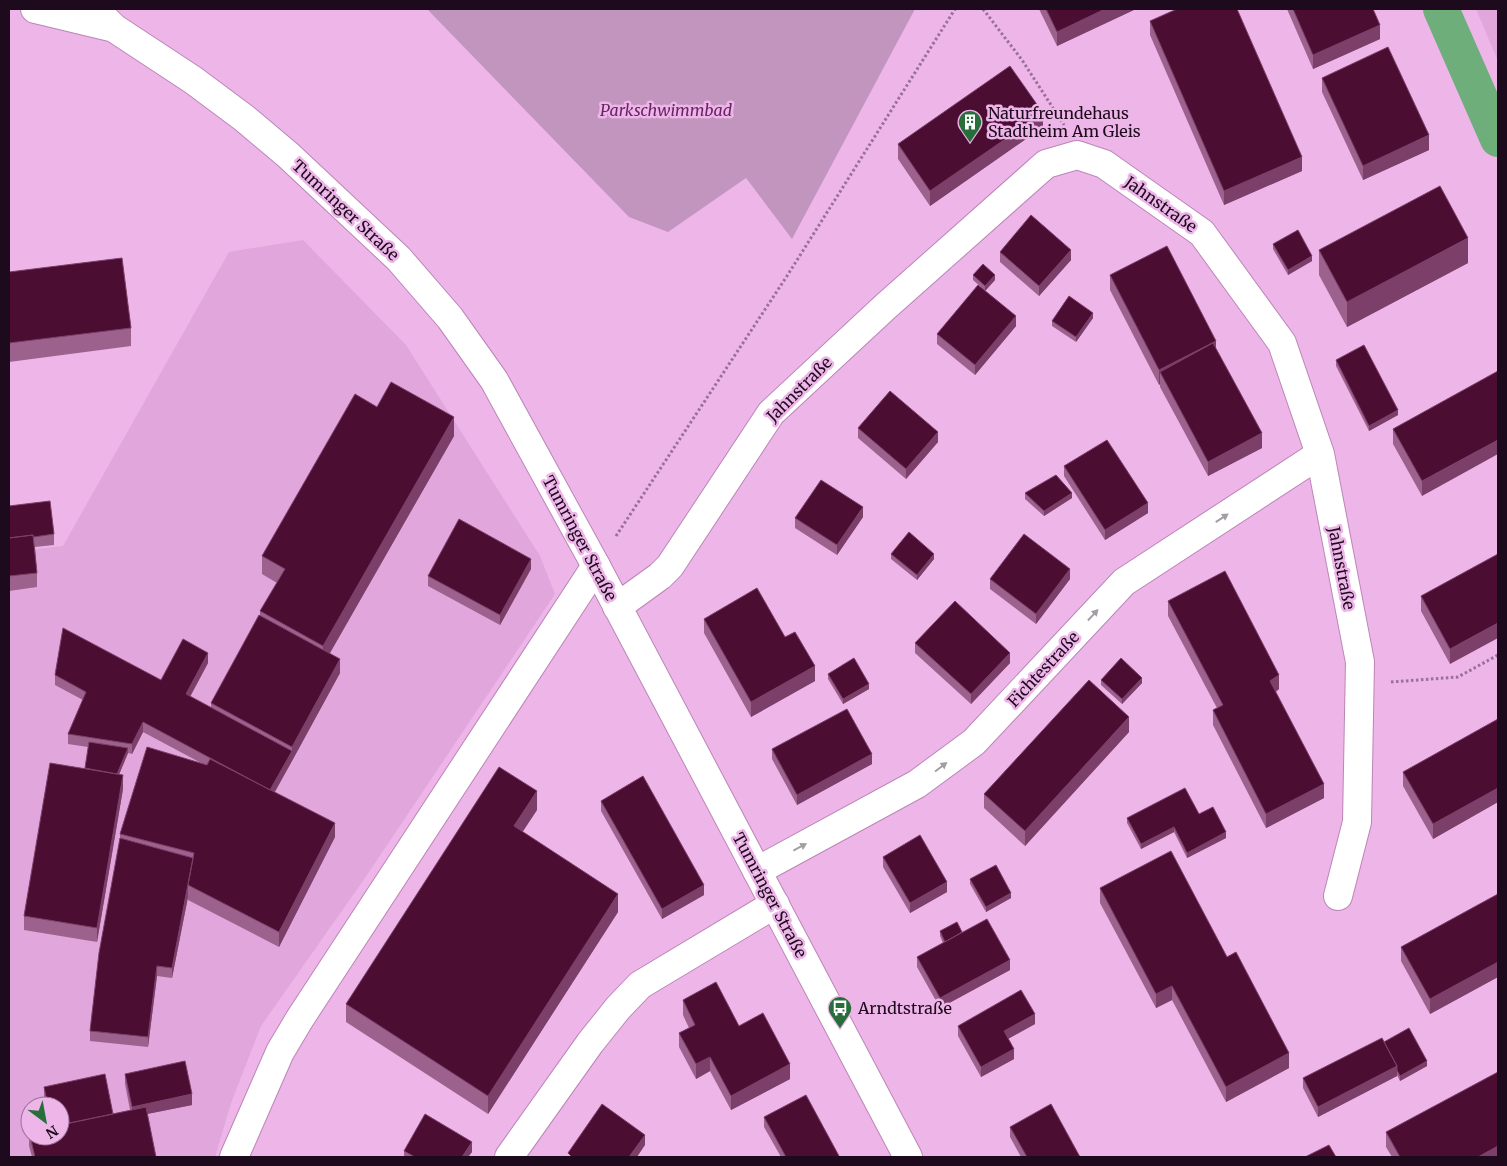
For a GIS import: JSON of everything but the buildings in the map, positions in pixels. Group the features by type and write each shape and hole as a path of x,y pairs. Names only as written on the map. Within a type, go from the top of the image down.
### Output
{"street":[{"name":"Tumringer Straße","path":"35,9 114,28"},
{"name":"Tumringer Straße","path":"95,9 114,28 244,118 288,155 399,259 450,318 494,380 596,566 908,1157"},
{"name":"Jahnstraße","path":"617,607 660,576 670,566 771,413 885,307 1046,164 1077,155 1104,164 1202,233 1282,343 1320,454 1360,662 1357,822 1338,896"},
{"name":"Fichtestraße","path":"757,870 917,784 974,742 1124,582 1320,454"},
{"path":"234,1157 280,1052 298,1020 596,566"},
{"path":"509,1157 584,1050 640,985 775,904"}],"path":[{"path":"596,566 787,276 955,9"},
{"path":"983,9 1022,60 1069,132 1077,155"},
{"path":"1360,685 1458,677 1498,655"}],"shaded area":[{"path":"1476,9 1498,9 1498,61"},
{"path":"303,240 406,345 540,556 555,594 367,875 261,1026 231,1103 215,1157 9,1157 9,552 63,546 229,252"}],"green space":[{"name":"Parkschwimmbad","path":"427,9 915,9 792,239 746,178 668,232 629,217"}],"waterway":[{"path":"1441,9 1498,139"}],"place":[{"name":"Naturfreundehaus Stadtheim Am Gleis","path":"970,143"},
{"name":"Arndtstraße","path":"840,1029"}]}
